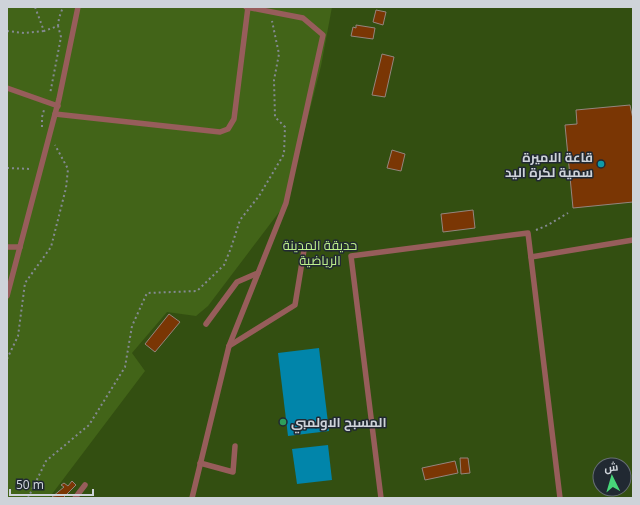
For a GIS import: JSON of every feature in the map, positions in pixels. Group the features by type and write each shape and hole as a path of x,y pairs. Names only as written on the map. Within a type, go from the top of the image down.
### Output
{"lane":[{"path":"7,296 58,106 78,7"},
{"path":"55,114 220,132 228,129 234,119 247,7 303,18 323,35 286,203 229,346 192,498"},
{"path":"7,88 58,106"},
{"path":"381,498 351,256 528,233 560,498"},
{"path":"530,257 633,240"},
{"path":"7,247 20,247"},
{"path":"229,346 295,305 304,250"},
{"path":"206,324 238,282 258,273"},
{"path":"200,462 233,472 235,446"},
{"path":"75,498 85,485"}],"path":[{"path":"58,26 59,18 64,7"},
{"path":"28,498 46,461 89,425 125,367 132,326 147,293 197,291 211,279 224,265 240,220 259,196 284,154 285,127 275,117 274,80 280,54 268,11"},
{"path":"7,31 24,33 44,31"},
{"path":"7,168 40,170"},
{"path":"528,233 548,225 568,213"}],"green space":[{"name":"حديقة المدينة الرياضية","path":"7,7 633,7 633,498 7,498"},
{"path":"7,7 332,7 321,66 286,203 208,306 196,316 167,312 132,353 145,371 49,498 7,498"}],"water":[{"path":"319,348 329,431 288,436 278,353"},
{"path":"328,445 332,480 297,484 292,449"}],"building":[{"path":"376,10 386,12 383,25 373,22"},
{"path":"356,25 375,28 373,39 351,36 353,27 356,28"},
{"path":"382,54 394,57 385,97 372,95"},
{"name":"قاعة الاميرة سمية لكرة اليد","path":"630,105 633,119 633,202 573,208 565,125 577,124 576,110"},
{"path":"392,150 405,154 401,171 387,168"},
{"path":"473,210 475,228 443,232 441,214"},
{"path":"169,314 180,322 155,352 145,344"},
{"path":"460,458 468,458 470,473 461,474"},
{"path":"455,461 458,473 425,480 422,468"},
{"path":"72,481 76,485 63,498 52,497 64,487 61,485 64,483 68,486"}],"place":[{"name":"قاعة الاميرة سمية لكرة اليد","path":"601,164"},
{"name":"المسبح الاولمبي","path":"283,422"}]}
